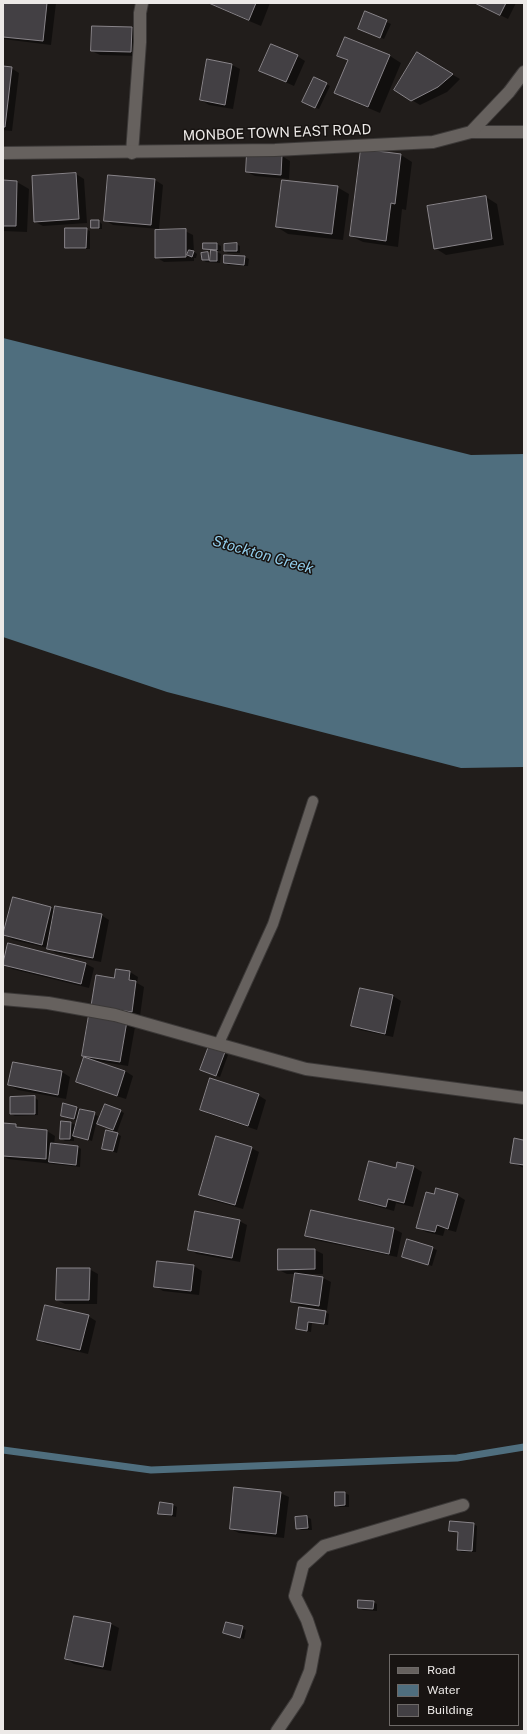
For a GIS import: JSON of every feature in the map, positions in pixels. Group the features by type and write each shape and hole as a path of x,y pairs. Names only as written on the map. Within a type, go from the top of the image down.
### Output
{"street":[{"path":"132,152 140,42 140,13 142,3"},
{"path":"470,132 509,92 524,72"},
{"name":"MONBOE TOWN EAST ROAD","path":"3,153 275,150 433,142 470,132 524,132"},
{"path":"3,999 48,1003 115,1015 219,1043 306,1069 524,1098"},
{"path":"277,1731 298,1700 310,1671 315,1644 307,1620 295,1596 303,1565 324,1546 463,1505"}],"lane":[{"path":"219,1043 273,924 313,801"}],"water":[{"name":"Stockton Creek","path":"3,338 471,455 524,454 524,767 461,768 167,692 3,637"}],"building":[{"path":"3,3 47,3 43,41 3,37"},
{"path":"209,3 256,3 249,20"},
{"path":"475,3 506,3 500,15"},
{"path":"365,11 387,20 380,38 358,29"},
{"path":"92,26 132,27 131,52 91,51"},
{"path":"345,37 390,55 368,107 334,93 348,60 337,56"},
{"path":"271,44 298,55 286,82 259,71"},
{"path":"417,52 453,74 438,87 411,101 394,90"},
{"path":"207,59 232,64 225,105 200,100"},
{"path":"3,66 12,67 5,127 3,127"},
{"path":"314,77 327,83 315,108 302,102"},
{"path":"361,149 401,154 395,204 391,203 386,241 350,236"},
{"path":"247,153 282,155 281,175 246,172"},
{"path":"76,173 79,219 34,222 32,176"},
{"path":"108,175 155,179 151,225 104,221"},
{"path":"3,180 17,181 16,226 3,226"},
{"path":"282,180 338,186 332,234 276,227"},
{"path":"486,196 492,239 434,249 427,206"},
{"path":"91,220 99,220 99,228 91,228"},
{"path":"65,228 87,228 86,248 65,248"},
{"path":"186,229 186,257 155,258 155,230"},
{"path":"203,243 217,243 217,250 203,249"},
{"path":"237,243 237,251 224,251 224,244"},
{"path":"189,250 194,251 192,257 187,255"},
{"path":"211,250 217,251 217,261 210,261"},
{"path":"208,252 209,260 202,260 201,253"},
{"path":"224,255 245,256 244,265 224,263"},
{"path":"13,897 51,907 42,945 3,935"},
{"path":"55,906 102,914 93,958 47,949"},
{"path":"8,943 86,963 81,984 3,965"},
{"path":"116,969 130,971 129,980 136,981 132,1012 91,1006 96,975 114,978"},
{"path":"360,988 393,995 385,1034 351,1026"},
{"path":"89,1015 127,1021 120,1062 82,1056"},
{"path":"209,1046 225,1052 216,1076 200,1070"},
{"path":"84,1057 125,1071 117,1096 76,1082"},
{"path":"13,1062 62,1071 58,1095 8,1085"},
{"path":"210,1078 259,1094 248,1126 200,1110"},
{"path":"35,1096 35,1114 10,1114 10,1097"},
{"path":"63,1103 77,1107 74,1119 61,1116"},
{"path":"105,1104 121,1110 113,1130 97,1124"},
{"path":"80,1109 95,1112 88,1140 73,1136"},
{"path":"61,1121 71,1122 70,1139 60,1139"},
{"path":"3,1123 16,1124 16,1127 47,1130 46,1159 3,1156"},
{"path":"106,1130 118,1133 113,1151 102,1149"},
{"path":"524,1131 524,1165 510,1163 514,1138 523,1140"},
{"path":"216,1136 252,1147 235,1205 199,1195"},
{"path":"51,1143 78,1146 76,1165 49,1162"},
{"path":"369,1161 396,1168 397,1162 414,1166 404,1203 388,1199 386,1207 359,1200"},
{"path":"436,1188 458,1194 448,1229 437,1225 435,1232 416,1228 426,1192 434,1194"},
{"path":"311,1210 394,1228 389,1254 305,1236"},
{"path":"195,1211 240,1220 232,1258 188,1250"},
{"path":"407,1239 433,1247 428,1265 402,1257"},
{"path":"278,1249 315,1249 315,1269 278,1270"},
{"path":"157,1261 194,1265 191,1291 154,1287"},
{"path":"57,1268 90,1268 89,1300 56,1300"},
{"path":"295,1273 323,1277 319,1306 291,1302"},
{"path":"45,1305 89,1315 80,1350 37,1340"},
{"path":"299,1307 326,1311 324,1324 308,1322 307,1331 296,1329"},
{"path":"234,1487 281,1492 276,1534 230,1529"},
{"path":"335,1492 345,1492 345,1505 335,1506"},
{"path":"160,1502 173,1504 172,1515 158,1514"},
{"path":"307,1516 308,1528 296,1529 295,1517"},
{"path":"450,1521 474,1523 472,1551 457,1550 458,1532 449,1531"},
{"path":"358,1600 374,1601 373,1609 358,1608"},
{"path":"74,1616 111,1623 103,1667 65,1659"},
{"path":"226,1622 243,1626 240,1638 223,1633"}],"waterway":[{"path":"3,1450 151,1470 457,1458 524,1447"}]}
